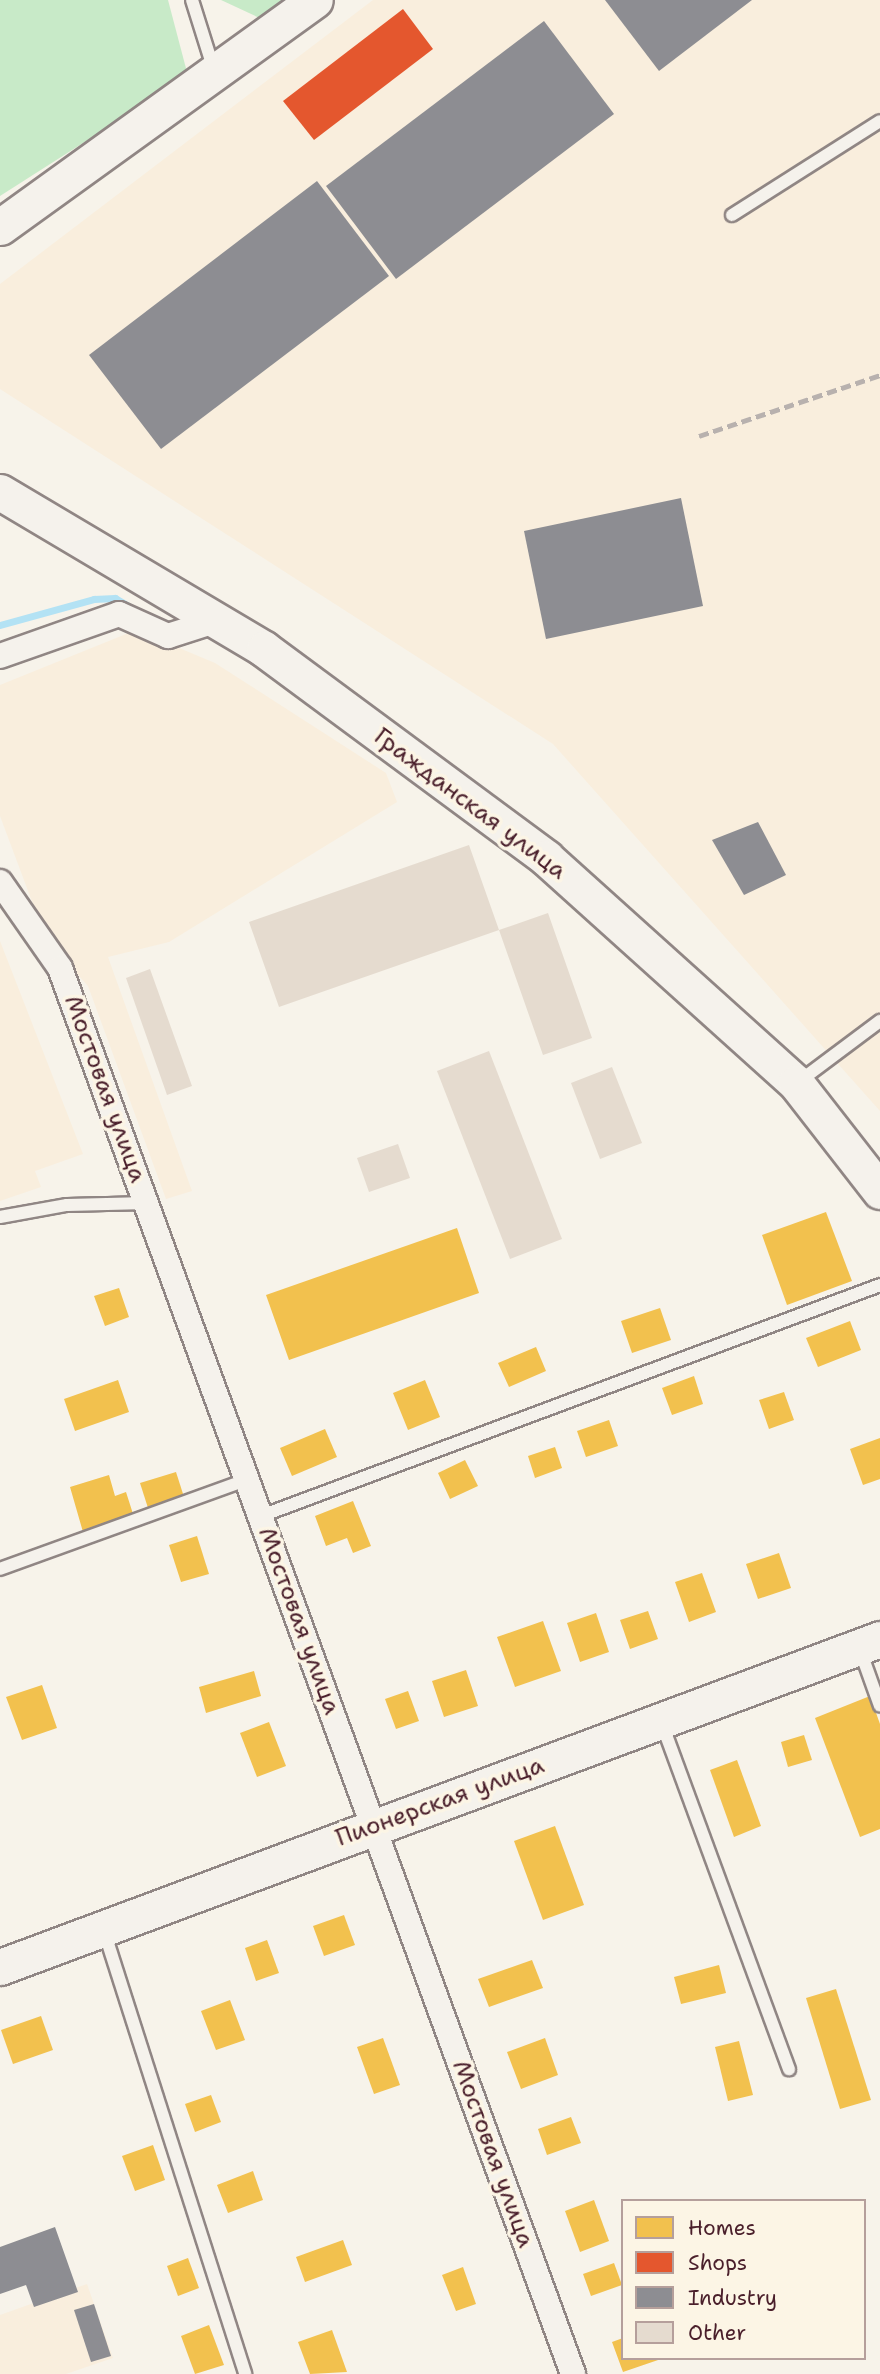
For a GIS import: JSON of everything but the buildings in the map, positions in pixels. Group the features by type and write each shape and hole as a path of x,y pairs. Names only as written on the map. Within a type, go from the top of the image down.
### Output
{"street":[{"path":"0,226 215,75 315,0"},
{"name":"Гражданская улица","path":"0,492 46,524 148,575 215,621 264,649 546,858 796,1083 880,1191"},
{"path":"0,656 119,614 168,636 215,621"},
{"name":"Мостовая улица","path":"0,882 60,968 573,2374"},
{"name":"Пионерская улица","path":"0,1967 869,1643"}],"lane":[{"path":"192,0 215,75"},
{"path":"732,215 880,121"},
{"path":"796,1083 880,1021"},
{"path":"0,1217 67,1205 147,1202"},
{"path":"261,1516 880,1285"},
{"path":"0,1569 248,1479"},
{"path":"869,1643 880,1706"},
{"path":"660,1720 789,2069"},
{"path":"103,1928 245,2374"}],"shaded area":[{"path":"373,0 880,0 880,1111 553,744 0,389 0,284"},
{"path":"136,630 215,663 386,773 397,802 169,942 108,957 192,1191 166,1199 88,986 46,939 0,816 0,685"},
{"path":"0,941 83,1154 35,1171 41,1187 0,1201"},
{"path":"87,2284 113,2358 66,2374 0,2374 0,2315"}],"green space":[{"path":"0,0 168,0 188,76 0,196"},
{"path":"221,0 293,0 266,21"}],"waterway":[{"path":"0,625 94,599 115,598 130,607"}],"railway":[{"path":"699,436 880,375"}]}
